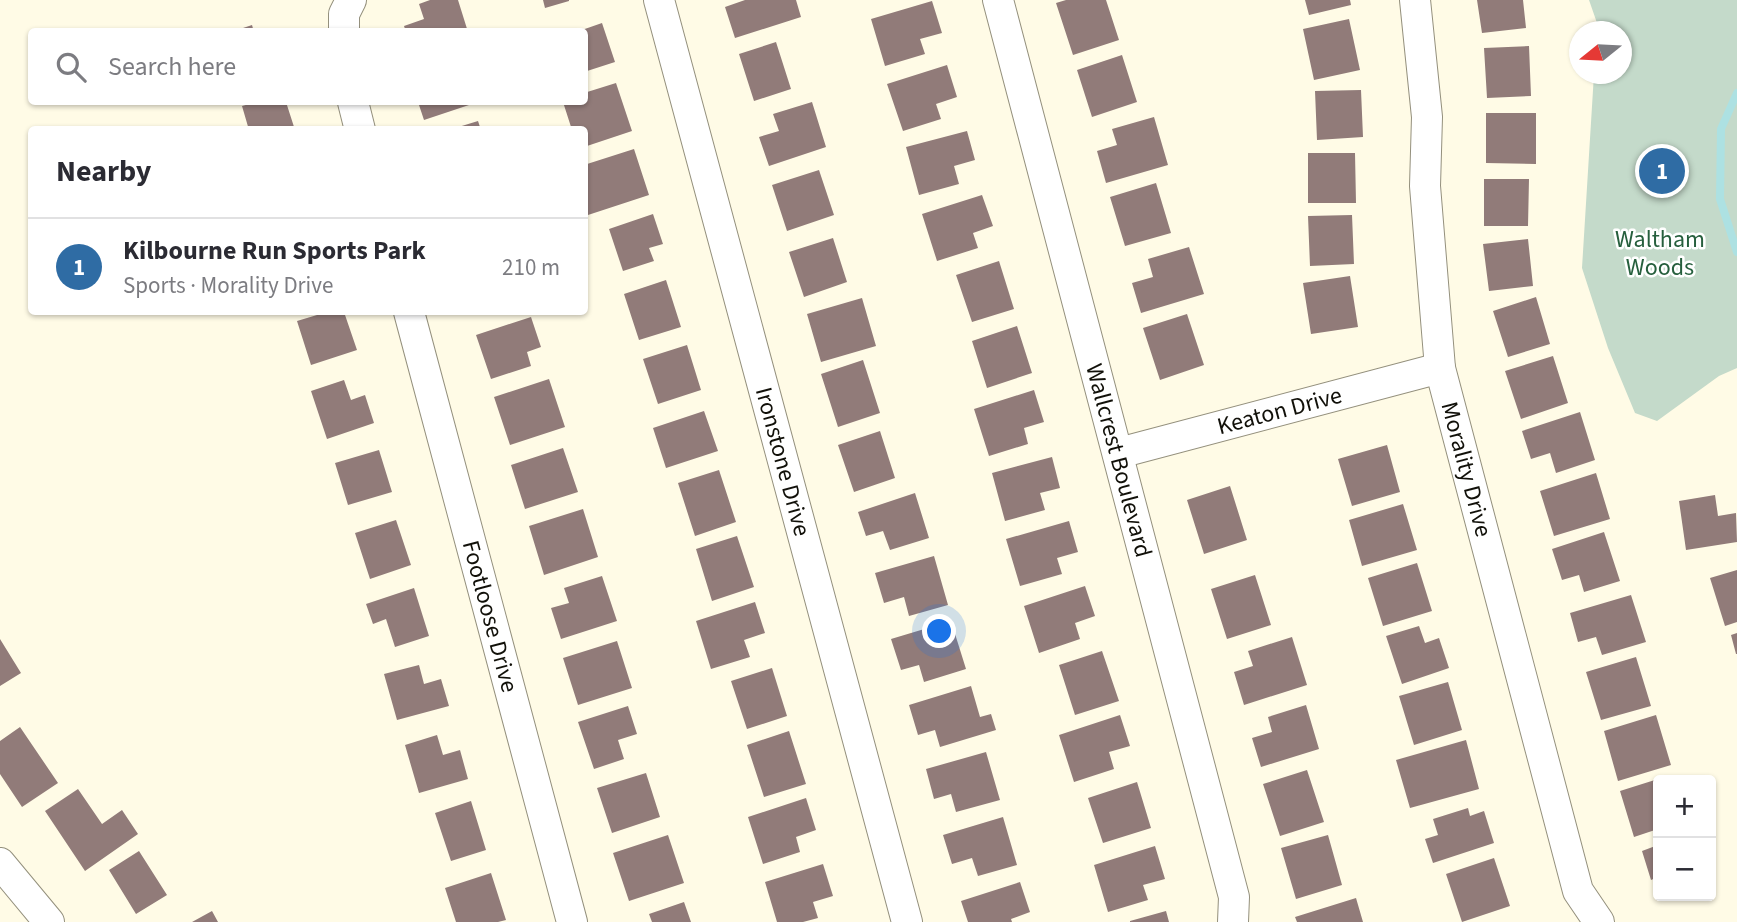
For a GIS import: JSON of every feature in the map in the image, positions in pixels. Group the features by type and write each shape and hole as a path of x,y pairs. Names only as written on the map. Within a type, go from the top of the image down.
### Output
{"street":[{"path":"344,28 344,14 351,0"},
{"name":"Ironstone Drive","path":"660,0 906,922"},
{"name":"Wallcrest Boulevard","path":"998,0 1234,897 1233,922"},
{"name":"Morality Drive","path":"1415,0 1427,117 1424,186 1440,368 1578,891 1599,922"},
{"path":"354,105 359,126"},
{"name":"Footloose Drive","path":"410,315 572,922"},
{"name":"Keaton Drive","path":"1119,453 1440,368"},
{"path":"0,863 49,922"}],"green space":[{"name":"Waltham Woods","path":"1589,0 1737,0 1737,368 1719,376 1657,421 1635,413 1608,348 1582,268 1593,84 1632,84 1632,21 1596,21"}],"building":[{"path":"430,0 458,0 467,28 405,28 424,19 419,4"},
{"path":"543,0 569,0 569,1 545,8"},
{"path":"745,0 796,0 801,17 735,38 725,7"},
{"path":"1066,0 1106,0 1119,40 1073,55 1056,3"},
{"path":"1305,0 1350,0 1351,5 1309,15"},
{"path":"1477,0 1523,0 1526,28 1482,33"},
{"path":"932,1 942,33 920,39 925,54 885,66 871,19"},
{"path":"1349,19 1360,70 1314,80 1303,29"},
{"path":"602,23 615,62 588,71 588,28"},
{"path":"776,42 791,89 754,101 739,54"},
{"path":"1529,46 1531,96 1487,98 1484,48"},
{"path":"1122,55 1137,102 1092,117 1077,70"},
{"path":"947,65 957,97 936,104 941,119 903,131 887,84"},
{"path":"616,83 632,131 588,146 588,126 571,126 564,105 588,105 588,92"},
{"path":"1361,90 1363,137 1317,140 1315,91"},
{"path":"812,102 826,147 769,166 759,137 779,131 773,114"},
{"path":"287,105 294,126 248,126 242,106"},
{"path":"419,105 469,105 424,120"},
{"path":"1486,113 1536,113 1536,164 1486,163"},
{"path":"1154,117 1168,165 1106,183 1097,151 1117,145 1112,129"},
{"path":"478,121 480,126 462,126"},
{"path":"967,131 975,160 954,166 959,184 919,195 906,147"},
{"path":"634,149 649,195 588,215 588,164"},
{"path":"1308,153 1355,153 1356,203 1308,203"},
{"path":"819,170 834,215 787,231 772,185"},
{"path":"1484,179 1529,179 1528,226 1484,226"},
{"path":"1156,183 1171,233 1125,246 1110,197"},
{"path":"982,195 993,226 973,233 978,248 937,261 922,214"},
{"path":"653,214 663,244 649,248 654,261 623,271 609,229"},
{"path":"1352,215 1354,264 1310,266 1308,216"},
{"path":"833,238 847,282 804,297 789,252"},
{"path":"1528,239 1533,286 1489,291 1483,244"},
{"path":"1189,247 1204,294 1141,313 1132,283 1153,277 1148,259"},
{"path":"999,261 1014,309 972,322 956,275"},
{"path":"1350,276 1358,327 1311,334 1303,283"},
{"path":"666,280 681,327 639,340 624,294"},
{"path":"1536,297 1550,344 1508,357 1493,311"},
{"path":"862,298 876,346 821,362 807,314"},
{"path":"1187,314 1204,365 1160,380 1143,328"},
{"path":"317,315 345,315 357,350 311,365 297,321"},
{"path":"531,317 541,347 527,352 531,366 491,379 476,335"},
{"path":"1017,326 1032,373 987,388 972,341"},
{"path":"687,345 701,390 658,404 643,359"},
{"path":"1553,356 1568,403 1521,419 1505,371"},
{"path":"863,360 880,413 838,427 821,374"},
{"path":"549,379 565,427 510,445 494,397"},
{"path":"344,380 351,400 365,395 374,423 327,439 311,391"},
{"path":"1034,390 1044,422 1024,428 1028,444 989,456 974,409"},
{"path":"704,411 718,451 666,468 653,428"},
{"path":"1580,412 1595,460 1556,473 1550,453 1531,459 1522,431"},
{"path":"880,431 895,478 854,492 838,445"},
{"path":"1387,445 1400,492 1352,506 1338,459"},
{"path":"563,448 578,492 525,509 511,465"},
{"path":"379,450 392,492 348,505 335,463"},
{"path":"1052,457 1060,488 1040,493 1045,510 1005,521 992,473"},
{"path":"719,470 736,522 695,536 678,483"},
{"path":"1596,473 1610,519 1554,536 1540,491"},
{"path":"1230,486 1247,540 1204,554 1187,500"},
{"path":"915,493 929,538 890,550 883,531 866,536 858,512"},
{"path":"1715,495 1718,516 1736,513 1737,542 1686,550 1679,501"},
{"path":"1403,504 1417,550 1362,566 1349,520"},
{"path":"583,509 598,557 544,575 529,526"},
{"path":"396,520 411,565 370,579 355,533"},
{"path":"1069,521 1078,552 1057,558 1062,574 1020,586 1006,539"},
{"path":"1604,532 1620,581 1584,592 1579,575 1562,580 1552,549"},
{"path":"737,536 754,587 712,601 696,549"},
{"path":"934,556 948,605 909,616 904,597 884,603 875,573"},
{"path":"1417,563 1432,611 1383,626 1368,578"},
{"path":"1737,570 1737,622 1725,626 1710,578"},
{"path":"1255,575 1271,625 1227,639 1211,589"},
{"path":"602,576 617,621 561,639 551,608 569,603 564,588"},
{"path":"1085,586 1095,616 1075,623 1080,639 1039,653 1024,606"},
{"path":"414,588 429,636 395,647 386,619 373,624 366,604"},
{"path":"1631,595 1646,642 1602,655 1596,637 1578,642 1570,613"},
{"path":"755,602 765,633 744,640 750,657 711,669 696,621"},
{"path":"951,621 966,669 924,682 919,665 901,670 891,639"},
{"path":"1419,626 1425,643 1439,638 1449,668 1402,684 1386,636"},
{"path":"1737,633 1737,654 1736,654 1731,635"},
{"path":"1292,637 1307,685 1244,705 1234,672 1253,666 1248,651"},
{"path":"0,639 21,673 0,686"},
{"path":"617,641 632,688 578,705 563,658"},
{"path":"1102,651 1119,701 1075,715 1059,665"},
{"path":"1636,657 1651,706 1601,720 1586,672"},
{"path":"419,665 424,684 441,679 449,706 397,720 384,674"},
{"path":"772,668 787,716 747,729 731,681"},
{"path":"1448,682 1462,730 1414,745 1399,696"},
{"path":"971,686 980,717 991,714 996,730 940,747 935,730 918,735 909,705"},
{"path":"1306,705 1319,749 1261,767 1252,738 1272,732 1268,717"},
{"path":"628,706 637,734 618,740 624,759 594,769 578,722"},
{"path":"1120,715 1130,746 1109,752 1114,769 1074,782 1059,735"},
{"path":"1656,715 1671,765 1618,781 1604,731"},
{"path":"20,727 58,783 22,807 0,774 0,741"},
{"path":"789,731 806,784 764,797 747,745"},
{"path":"437,735 443,755 460,750 468,779 419,793 405,745"},
{"path":"1466,740 1479,789 1410,808 1396,760"},
{"path":"986,752 1000,800 956,812 951,794 934,799 926,769"},
{"path":"1307,770 1324,822 1280,836 1263,784"},
{"path":"646,773 660,817 612,833 597,788"},
{"path":"1653,781 1653,831 1634,837 1620,791"},
{"path":"1137,782 1151,828 1103,843 1088,798"},
{"path":"78,789 102,824 122,810 138,834 85,871 45,811"},
{"path":"806,798 816,830 796,837 800,852 763,864 748,817"},
{"path":"471,801 486,850 451,861 435,813"},
{"path":"1468,808 1470,816 1484,811 1494,843 1433,863 1425,839 1438,835 1433,819"},
{"path":"1003,817 1017,865 978,876 972,858 952,864 943,835"},
{"path":"668,835 684,883 629,901 613,853"},
{"path":"1328,835 1342,885 1296,899 1281,848"},
{"path":"1155,846 1165,879 1143,885 1148,900 1108,912 1094,865"},
{"path":"1653,847 1651,880 1642,851"},
{"path":"139,851 167,895 136,914 109,870"},
{"path":"1494,858 1510,906 1462,922 1446,874"},
{"path":"823,864 833,896 813,902 818,918 803,922 777,922 765,882"},
{"path":"491,873 506,920 456,922 445,888"},
{"path":"1020,882 1030,912 1011,919 1012,922 968,922 961,901"},
{"path":"1356,898 1363,922 1297,922 1295,917"},
{"path":"684,902 691,922 652,922 649,914"},
{"path":"212,911 218,922 192,922"},
{"path":"1166,911 1169,922 1130,922 1130,921"}],"waterway":[{"path":"1737,93 1721,129 1720,199 1737,252"}],"place":[{"name":"Kilbourne Run Sports Park","path":"1662,171"}]}
